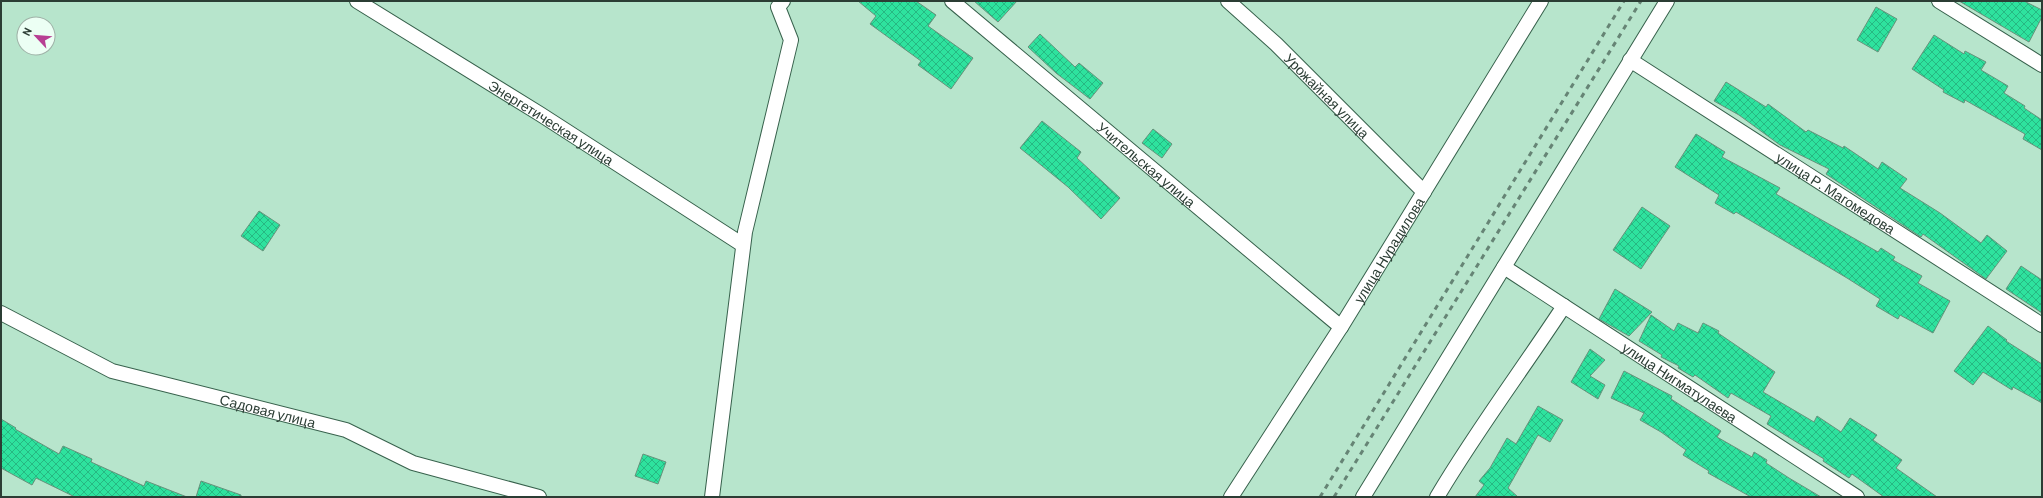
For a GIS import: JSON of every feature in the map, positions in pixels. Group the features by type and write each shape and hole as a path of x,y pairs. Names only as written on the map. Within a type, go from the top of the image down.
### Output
{"street":[{"name":"Энергетическая улица","path":"357,1 540,114 743,245"},
{"path":"712,497 743,245 791,40 778,7 783,1"},
{"name":"Учительская улица","path":"952,1 1341,327"},
{"name":"Урожайная улица","path":"1228,1 1276,44 1424,192"},
{"path":"1363,497 1667,1"},
{"path":"1938,1 2042,65"},
{"name":"улица Нурадилова","path":"1231,497 1341,327 1424,192 1536,3"},
{"name":"улица Р. Магомедова","path":"1630,60 2042,325"},
{"name":"улица Нигматулаева","path":"1504,267 1857,497"},
{"path":"1437,497 1466,448 1564,306"},
{"name":"Садовая улица","path":"1,313 112,370 346,430 413,463 539,497"}],"building":[{"path":"858,1 916,1 936,15 928,26 973,58 951,89 918,65 921,61 870,24 876,16"},
{"path":"974,1 1017,1 998,22"},
{"path":"1959,1 2024,1 2042,10 2042,17 2029,42"},
{"path":"1876,7 1897,19 1878,52 1857,40"},
{"path":"1040,34 1075,67 1079,63 1103,83 1090,99 1056,73 1028,47"},
{"path":"1934,35 1964,54 1965,51 1986,62 1981,70 2008,86 2004,93 2025,106 2024,108 2042,120 2042,150 2023,139 2025,134 1965,100 1964,103 1943,92 1944,90 1912,69"},
{"path":"1726,82 1766,107 1768,104 1806,132 1808,130 1843,148 1844,146 1878,169 1882,162 1907,179 1900,188 1940,213 1981,243 1987,235 2007,251 1986,279 1923,234 1921,237 1826,174 1829,169 1780,145 1739,115 1714,101"},
{"path":"1042,121 1081,152 1077,158 1120,198 1101,219 1068,187 1020,148"},
{"path":"1153,129 1172,144 1162,158 1142,143"},
{"path":"1696,134 1725,152 1722,157 1780,188 1776,194 1878,252 1881,248 1895,257 1893,260 1922,276 1918,283 1950,301 1933,333 1900,315 1898,319 1876,306 1880,299 1736,212 1734,214 1715,203 1719,195 1675,167"},
{"path":"1642,207 1670,226 1641,269 1613,250"},
{"path":"259,211 280,225 263,251 241,236"},
{"path":"2021,266 2042,280 2042,313 2006,289"},
{"path":"1615,289 1652,312 1629,336 1599,319"},
{"path":"1651,315 1674,331 1678,323 1698,333 1703,323 1719,331 1718,333 1775,372 1763,392 1814,422 1817,416 1841,432 1850,418 1877,435 1873,440 1902,460 1896,468 1937,497 1884,497 1852,474 1849,478 1823,461 1824,459 1767,424 1771,416 1731,393 1728,398 1695,375 1693,377 1678,368 1679,366 1661,357 1662,355 1639,341"},
{"path":"1988,326 2007,340 2006,341 2042,364 2042,403 2013,387 2012,390 1983,372 1973,385 1954,371"},
{"path":"1590,349 1605,360 1590,376 1605,385 1598,399 1571,382"},
{"path":"1624,371 1672,396 1671,399 1721,431 1717,437 1752,457 1754,452 1767,460 1766,463 1821,497 1751,497 1708,473 1709,471 1683,455 1686,450 1661,432 1640,420 1644,413 1611,398"},
{"path":"1538,406 1563,420 1550,442 1538,435 1508,488 1518,497 1475,497 1484,485 1479,481 1490,468 1507,438 1516,444"},
{"path":"1,419 16,428 15,429 59,454 63,446 92,459 91,462 144,486 146,481 187,497 75,497 36,478 32,485 1,468"},
{"path":"643,454 666,462 658,484 635,476"},
{"path":"201,481 241,495 241,497 196,497"}],"railway":[{"path":"1320,497 1624,1"},
{"path":"1334,497 1641,1"}]}
